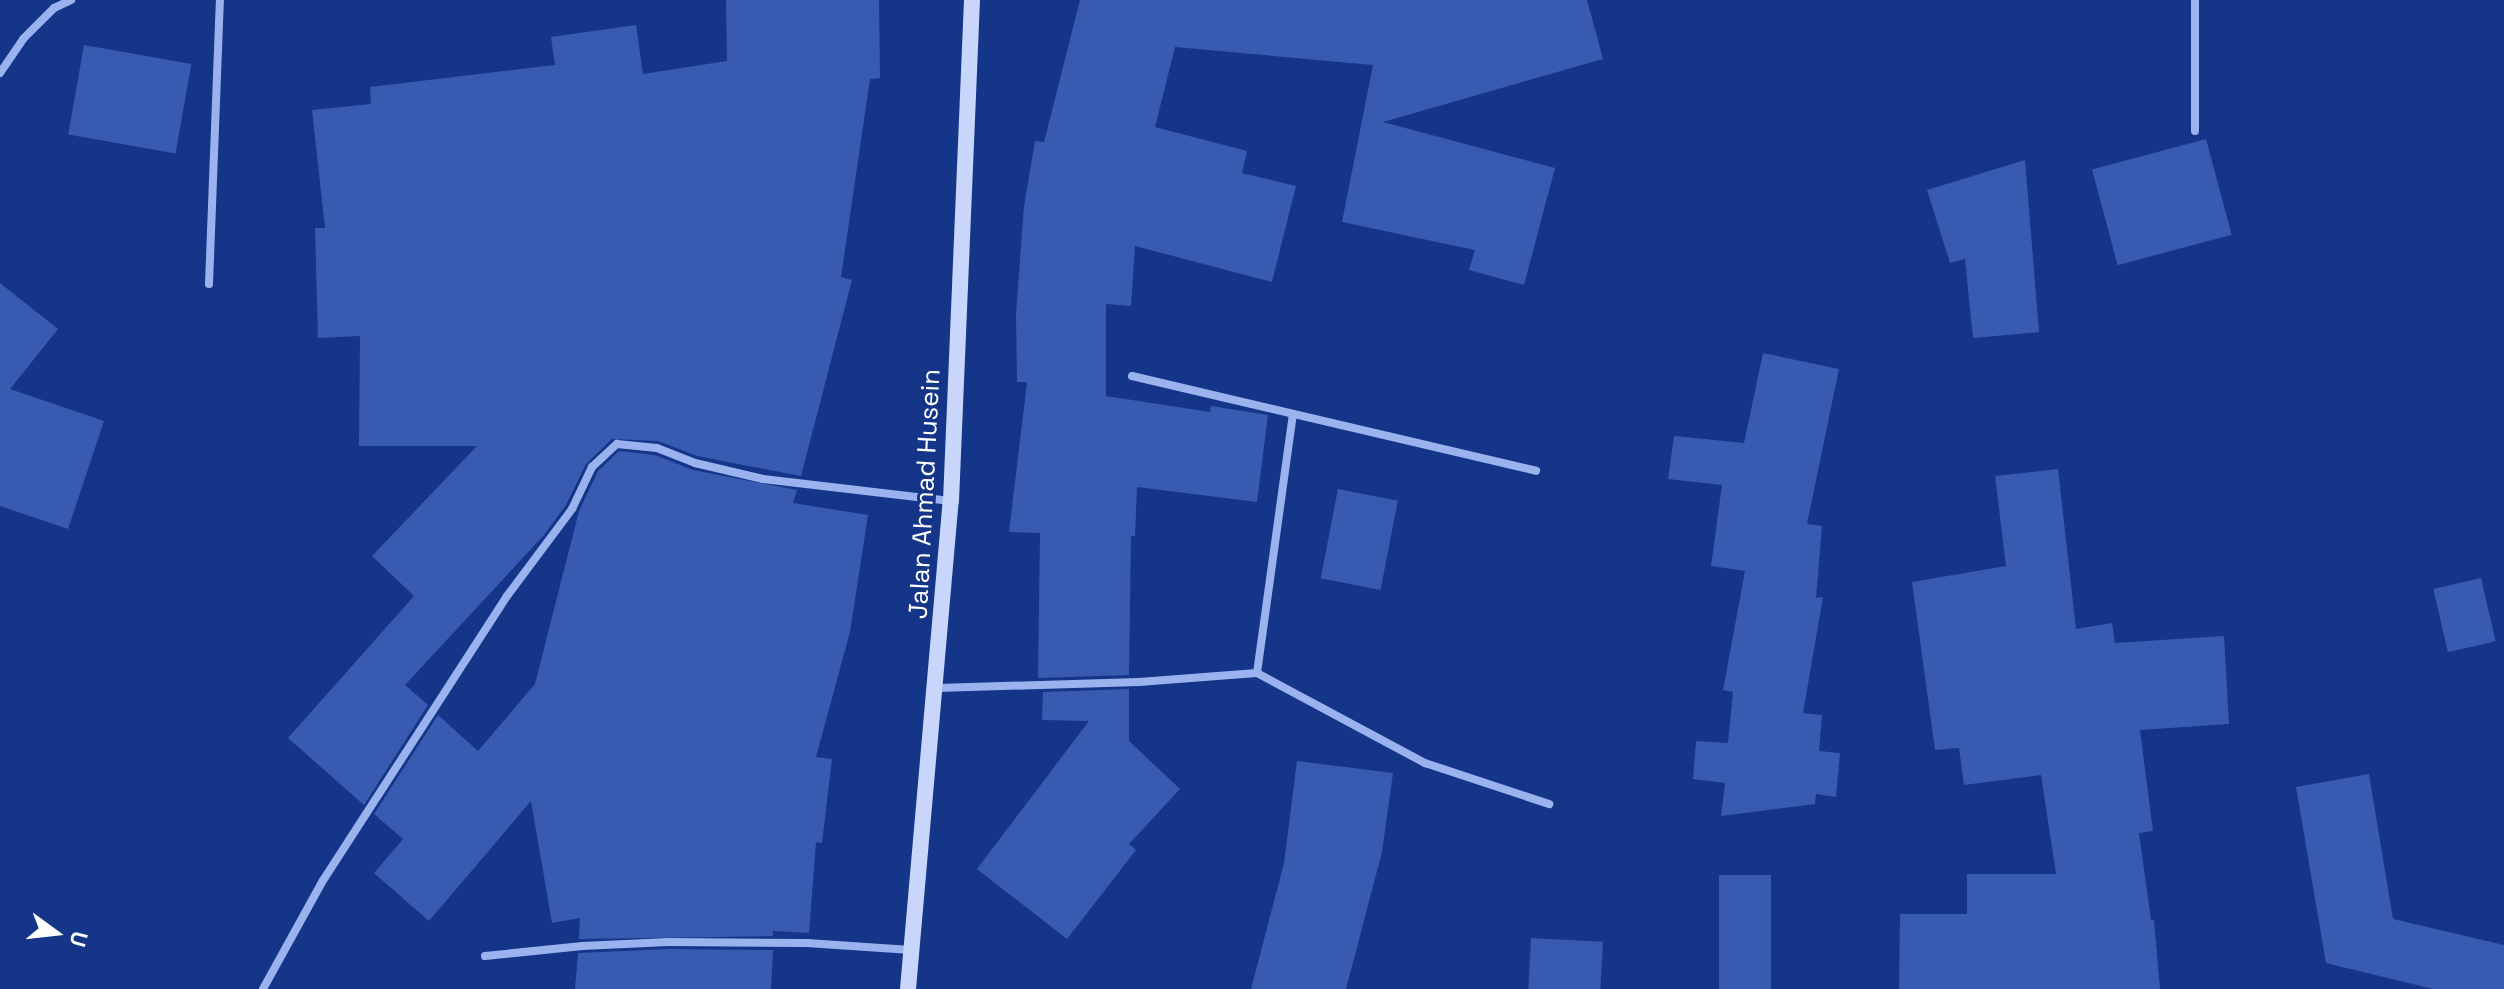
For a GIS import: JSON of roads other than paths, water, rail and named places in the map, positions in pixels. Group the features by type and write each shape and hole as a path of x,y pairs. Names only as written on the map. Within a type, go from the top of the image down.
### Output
{"main road":[{"name":"Jalan Ahmad Husein","path":"908,989 937,688 951,501 972,0"}],"street":[{"path":"0,73 24,38 54,8 71,0"},
{"path":"209,284 220,0"},
{"path":"2195,0 2195,131"},
{"path":"1132,376 1536,471"},
{"path":"1257,673 1293,414"},
{"path":"263,989 322,882 507,596 572,509 592,467 617,444 657,448 695,463 763,479 951,501"},
{"path":"937,688 1139,682 1257,673 1425,763 1549,804"},
{"path":"485,956 582,946 668,942 807,943 912,950"}]}
